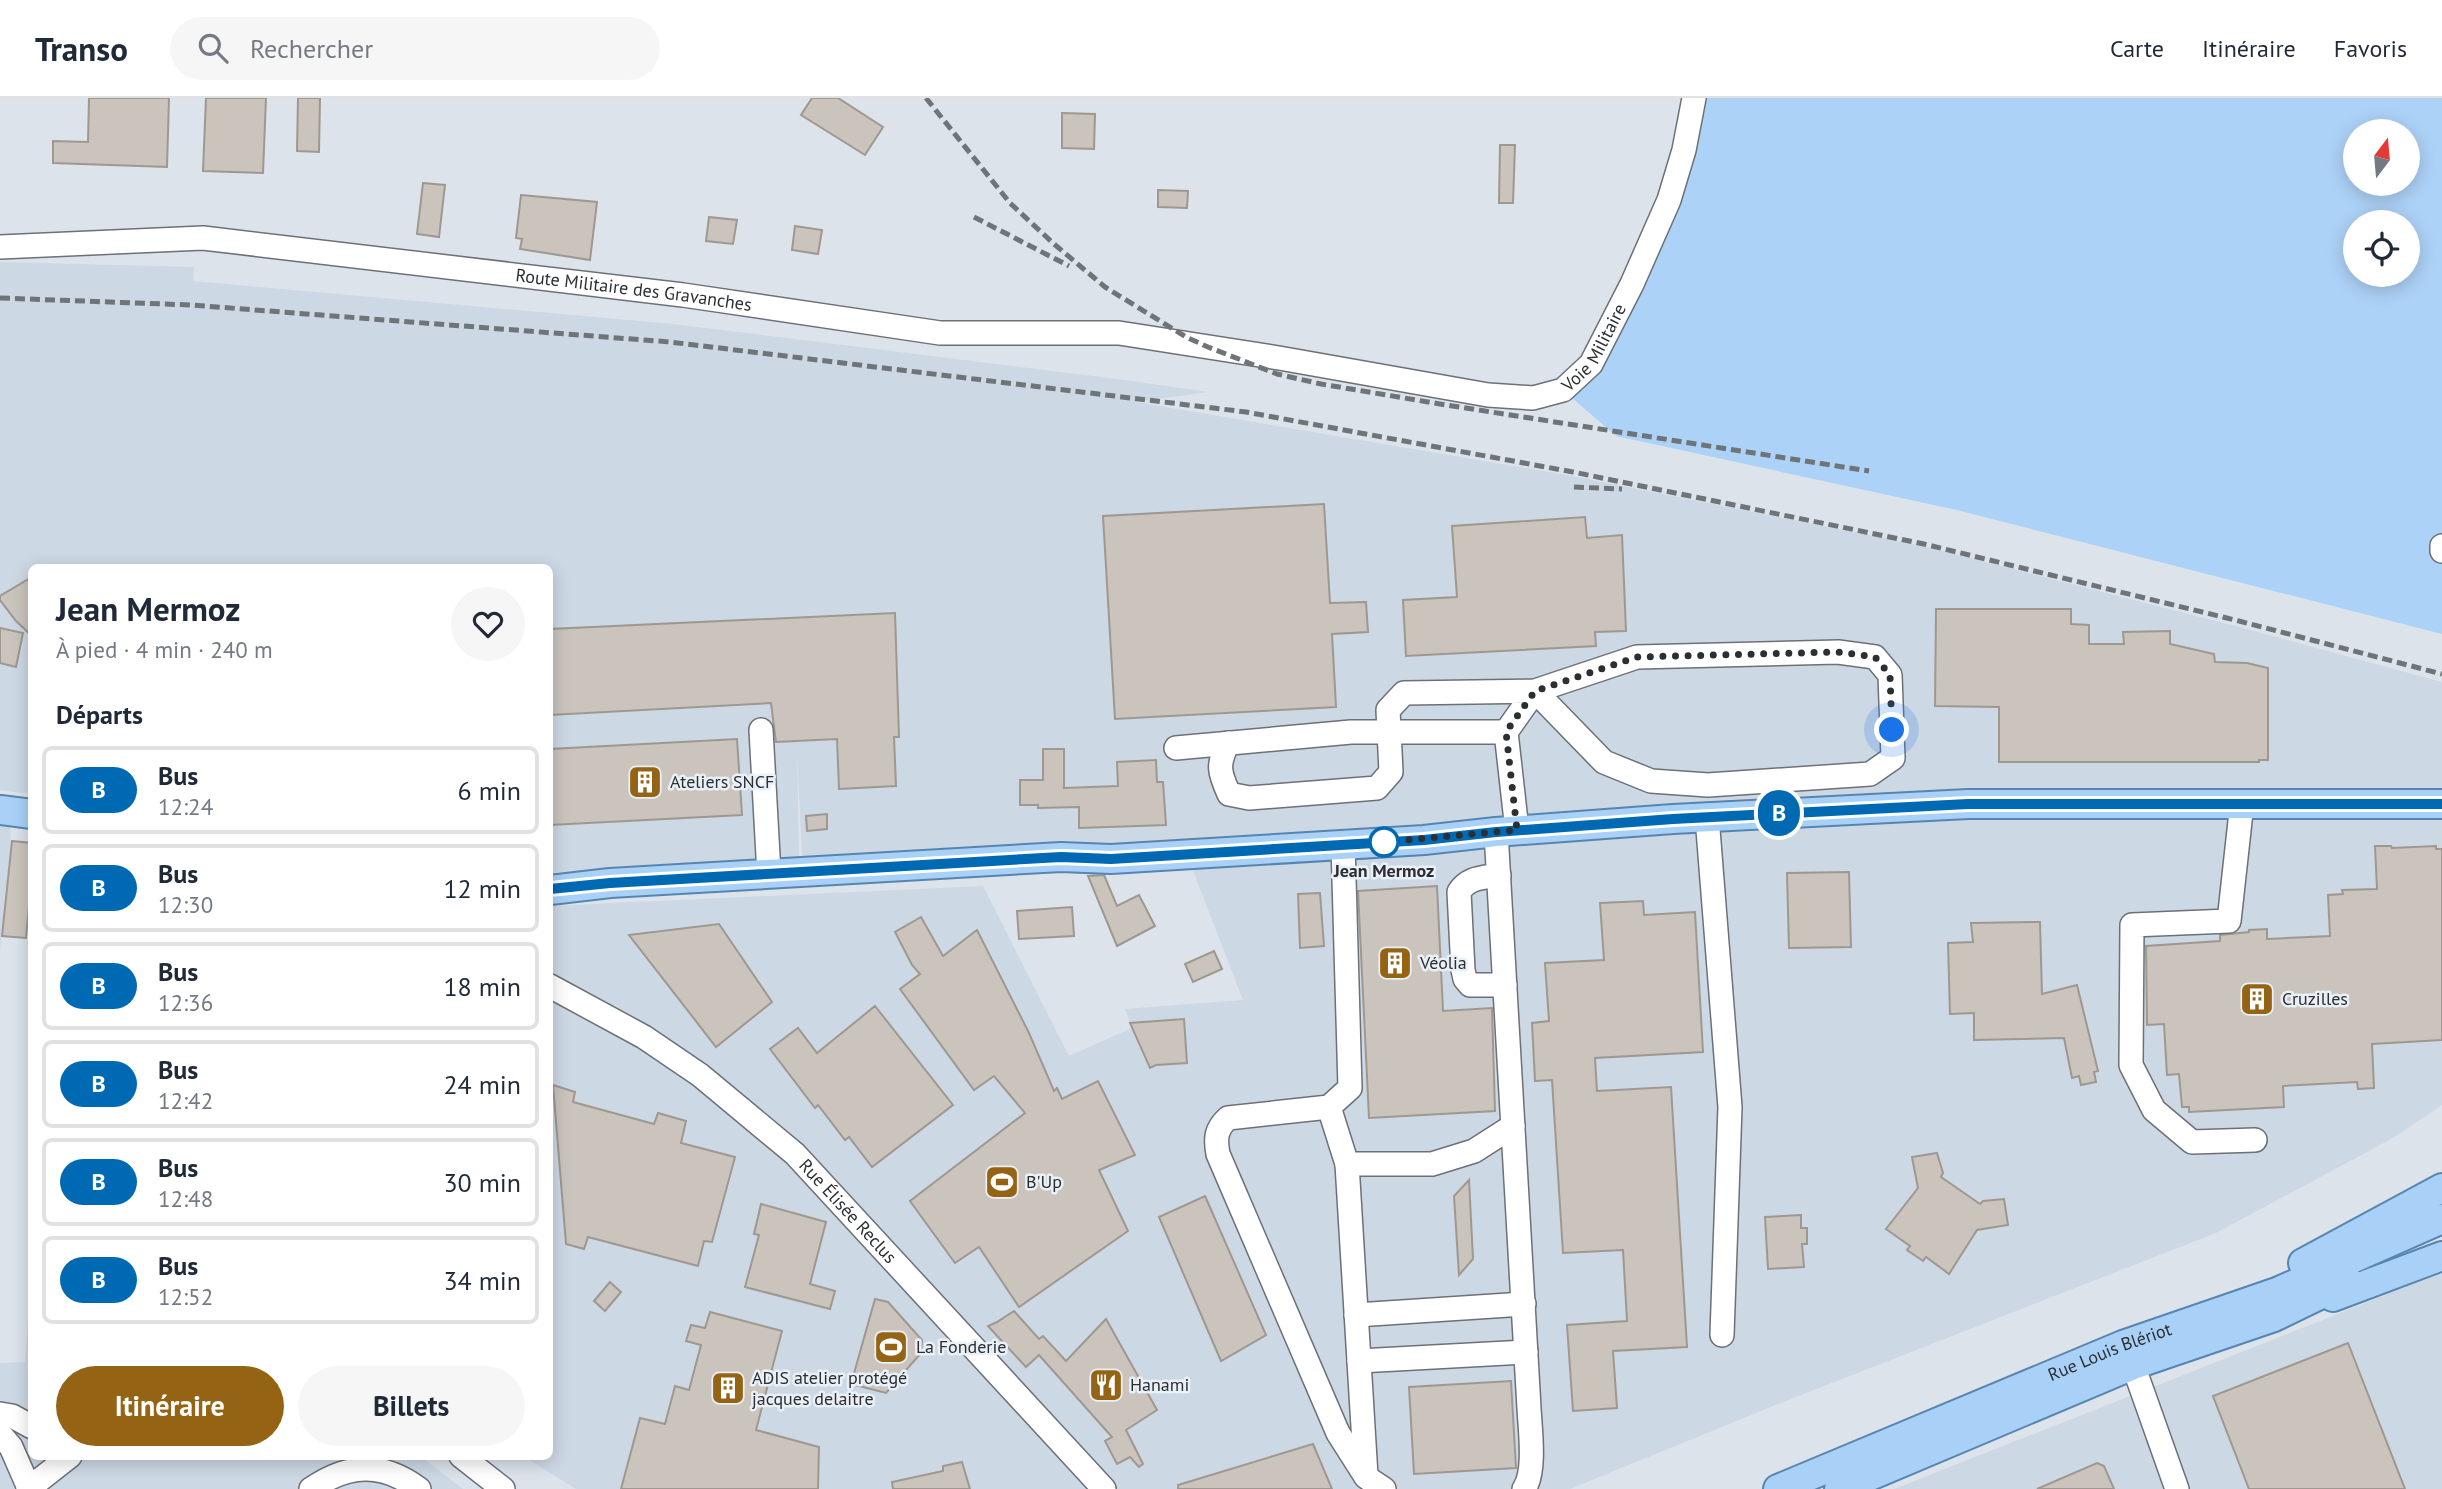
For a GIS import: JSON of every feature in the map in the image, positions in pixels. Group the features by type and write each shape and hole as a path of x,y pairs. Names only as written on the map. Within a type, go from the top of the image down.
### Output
{"main road":[{"path":"553,890 610,883 1061,857 1111,859 1424,840 1507,831 1707,817 1968,804 2442,804"},
{"path":"0,810 28,814"},
{"path":"2198,1318 2442,1188"},
{"name":"Rue Louis Blériot","path":"1778,1489 2123,1345 2277,1292 2442,1219"},
{"name":"Rue Louis Blériot","path":"1839,1489 2133,1365 2274,1317 2442,1235"},
{"path":"2274,1317 2442,1256"}],"street":[{"name":"Voie Militaire","path":"1266,356 1488,395 1533,398 1563,390 1591,364 1632,284 1670,200 1684,150 1694,98"},
{"name":"Route Militaire des Gravanches","path":"0,247 203,238 683,295 940,333 1119,333 1266,356"},
{"path":"2442,546 2442,551"},
{"path":"1228,743 1220,759 1220,774 1228,794 1249,798 1377,788 1391,772 1388,710 1404,693 1535,691 1637,657 1838,652 1875,657 1890,675 1893,758 1870,774 1708,786 1651,781 1604,762 1535,691"},
{"path":"1524,1489 1528,1483 1531,1463 1499,875 1507,831 1506,732 1535,691"},
{"path":"761,730 769,874"},
{"path":"1176,748 1351,732 1506,732"},
{"path":"2242,803 2229,922 2132,925 2131,1065 2154,1110 2192,1142 2255,1140"},
{"path":"1707,817 1730,1107 1722,1335"},
{"path":"1343,844 1350,1088 1329,1107 1228,1118 1218,1127 1215,1142 1338,1433 1375,1483"},
{"path":"1499,875 1471,880 1464,884 1459,892 1463,970 1470,985 1505,985"},
{"name":"Rue Élisée Reclus","path":"553,988 644,1037 700,1075 794,1154 1104,1489"},
{"path":"1329,1107 1347,1164 1359,1361 1375,1483"},
{"path":"1347,1164 1432,1164 1474,1151 1513,1126"},
{"path":"1356,1315 1524,1304"},
{"path":"1359,1361 1526,1352"},
{"path":"2133,1365 2177,1489"},
{"path":"0,1414 12,1416 28,1425"},
{"path":"0,1434 11,1447 28,1489 65,1460"},
{"path":"466,1460 503,1489"},
{"path":"311,1489 325,1479 356,1468 385,1470 419,1489"}],"shaded area":[{"path":"1694,98 2442,98 2442,634 1957,510 1616,436 1563,390 1632,284"},
{"path":"0,262 194,267 193,281 673,324 1117,379 1208,392 1136,402 1572,476 1923,546 2442,682 2442,1105 2391,1139 2216,1233 1778,1404 1570,1489 576,1489 529,1460 553,1460 553,906 983,886 1069,1056 1132,1028 1125,1009 1243,1000 1187,855 803,876 797,751 799,858 553,873 553,564 28,564 28,794 0,790"},
{"path":"0,822 10,823 11,845 0,950"},
{"path":"2442,1272 2442,1489 1894,1489 2323,1320"},
{"path":"28,1323 28,1460 425,1460 463,1489 0,1489 0,1363 25,1362"}],"building":[{"path":"89,98 169,98 167,167 53,163 53,141 88,142"},
{"path":"206,98 266,98 263,173 203,171"},
{"path":"298,98 320,98 319,152 297,151"},
{"path":"812,98 838,98 883,127 865,155 801,115"},
{"path":"1062,113 1095,114 1094,149 1062,148"},
{"path":"1500,145 1515,145 1513,203 1499,203"},
{"path":"423,183 445,185 439,237 417,234"},
{"path":"1158,190 1188,191 1187,208 1158,207"},
{"path":"521,195 597,202 590,260 520,249 522,239 516,238"},
{"path":"709,217 737,220 733,244 706,241"},
{"path":"795,226 822,230 818,254 792,250"},
{"path":"1324,504 1330,603 1366,602 1368,632 1332,634 1336,707 1115,719 1103,516"},
{"path":"1585,517 1587,538 1622,535 1626,631 1595,632 1596,646 1406,656 1403,600 1457,597 1452,526"},
{"path":"28,579 28,632 16,621 0,600 0,596"},
{"path":"1936,609 2071,609 2071,624 2089,625 2089,644 2124,644 2123,632 2170,631 2170,644 2214,654 2215,662 2247,663 2268,668 2268,760 1999,762 1999,707 1935,706"},
{"path":"895,613 899,737 894,737 896,786 839,789 837,739 776,742 771,703 553,715 553,629"},
{"path":"0,628 23,633 16,667 0,663"},
{"name":"Ateliers SNCF","path":"737,739 742,815 553,825 553,749"},
{"path":"1043,749 1064,749 1064,788 1118,786 1117,762 1156,760 1157,782 1163,782 1166,825 1079,828 1079,807 1038,808 1038,805 1020,805 1020,780 1043,780"},
{"path":"827,814 827,829 807,831 806,816"},
{"path":"12,841 28,843 26,938 2,936"},
{"name":"Cruzilles","path":"2375,846 2436,846 2436,849 2442,849 2442,1040 2372,1044 2374,1088 2358,1089 2357,1082 2283,1086 2284,1107 2189,1112 2189,1107 2182,1107 2179,1074 2167,1075 2164,1024 2147,1025 2146,946 2220,941 2220,935 2267,929 2267,939 2330,936 2328,895 2343,894 2342,890 2377,889"},
{"path":"1849,872 1851,947 1789,948 1787,873"},
{"path":"1104,875 1117,906 1139,895 1155,926 1117,946 1088,876"},
{"name":"Véolia","path":"1437,886 1443,1011 1492,1008 1495,1111 1369,1118 1358,891"},
{"path":"1320,893 1324,946 1300,948 1298,894"},
{"path":"1643,901 1644,915 1695,912 1703,1052 1595,1058 1597,1091 1671,1087 1687,1347 1613,1351 1617,1408 1573,1411 1567,1325 1627,1321 1623,1250 1563,1253 1552,1080 1535,1081 1532,1023 1549,1021 1545,963 1604,960 1600,903"},
{"path":"1072,907 1074,936 1019,939 1017,911"},
{"path":"921,917 943,956 977,930 1029,1033 1054,1091 1057,1088 1062,1099 1098,1081 1135,1155 1099,1170 1128,1231 1019,1307 979,1247 955,1263 910,1201 1025,1113 994,1076 974,1090 900,989 920,974 912,965 895,932"},
{"path":"2040,922 2042,994 2077,985 2098,1071 2094,1072 2096,1082 2081,1085 2079,1076 2072,1078 2064,1038 1974,1040 1974,1013 1950,1014 1948,943 1973,942 1971,923"},
{"path":"719,924 772,1002 716,1047 629,935"},
{"path":"1214,951 1222,969 1193,982 1185,964"},
{"path":"875,1006 953,1105 872,1167 849,1137 845,1140 818,1105 815,1108 770,1049 798,1028 817,1053"},
{"path":"1184,1019 1187,1063 1156,1065 1150,1068 1130,1023"},
{"path":"553,1085 575,1092 573,1102 654,1124 658,1113 686,1121 681,1143 735,1157 712,1242 704,1241 698,1266 588,1237 584,1249 566,1244"},
{"path":"1937,1153 1943,1173 1941,1177 1980,1204 1983,1201 2004,1199 2008,1225 1977,1230 1949,1274 1926,1257 1923,1261 1907,1250 1910,1246 1886,1229 1918,1188 1912,1157"},
{"path":"1469,1180 1473,1259 1459,1275 1454,1196"},
{"path":"1205,1196 1266,1335 1221,1361 1159,1217"},
{"path":"761,1204 826,1222 810,1284 835,1291 830,1309 745,1287 759,1235 754,1234"},
{"path":"1801,1215 1801,1228 1807,1228 1807,1244 1802,1244 1804,1267 1768,1269 1765,1217"},
{"path":"610,1282 621,1292 605,1311 594,1301"},
{"name":"La Fonderie","path":"875,1299 888,1302 922,1340 921,1353 886,1393 851,1384"},
{"path":"1014,1311 1039,1339 1043,1336 1066,1361 1106,1319 1157,1410 1126,1430 1143,1464 1139,1467 1130,1457 1117,1464 1105,1441 1112,1437 1039,1355 1026,1367 988,1326"},
{"name":"ADIS atelier protégé jacques delaitre","path":"710,1312 782,1331 756,1430 819,1447 818,1489 621,1489 640,1418 665,1424 675,1386 689,1390 701,1345 686,1341 691,1325 705,1328"},
{"path":"2348,1343 2405,1489 2249,1489 2213,1396"},
{"path":"1511,1381 1516,1468 1414,1474 1409,1387"},
{"path":"1313,1444 1332,1489 1178,1489 1178,1485"},
{"path":"962,1462 970,1489 893,1489 892,1482 943,1471 943,1466"},
{"path":"2097,1463 2104,1466 2114,1489 2037,1489"}],"railway":[{"path":"926,98 1010,203 1054,244 1105,287 1186,337 1208,347 1277,374 1321,384 1869,471"},
{"path":"974,217 1069,266"},
{"path":"0,298 191,305 670,342 1246,412 1573,472 1924,544 2442,674"},
{"path":"1574,487 1622,489"}],"bus line":[{"name":"B","path":"553,889 610,883 1061,857 1111,859 1424,840 1496,832 1856,808 2041,803 2442,804"}],"place":[{"name":"Ateliers SNCF","path":"645,782"},
{"name":"Jean Mermoz","path":"1384,842"},
{"name":"Véolia","path":"1395,963"},
{"name":"Cruzilles","path":"2257,999"},
{"name":"B'Up","path":"1002,1182"},
{"name":"La Fonderie","path":"891,1347"},
{"name":"Hanami","path":"1106,1385"},
{"name":"ADIS atelier protégé jacques delaitre","path":"728,1388"}],"route":[{"path":"1384,842 1517,830 1506,732 1535,691 1637,657 1838,652 1875,657 1890,675 1892,730"}]}
